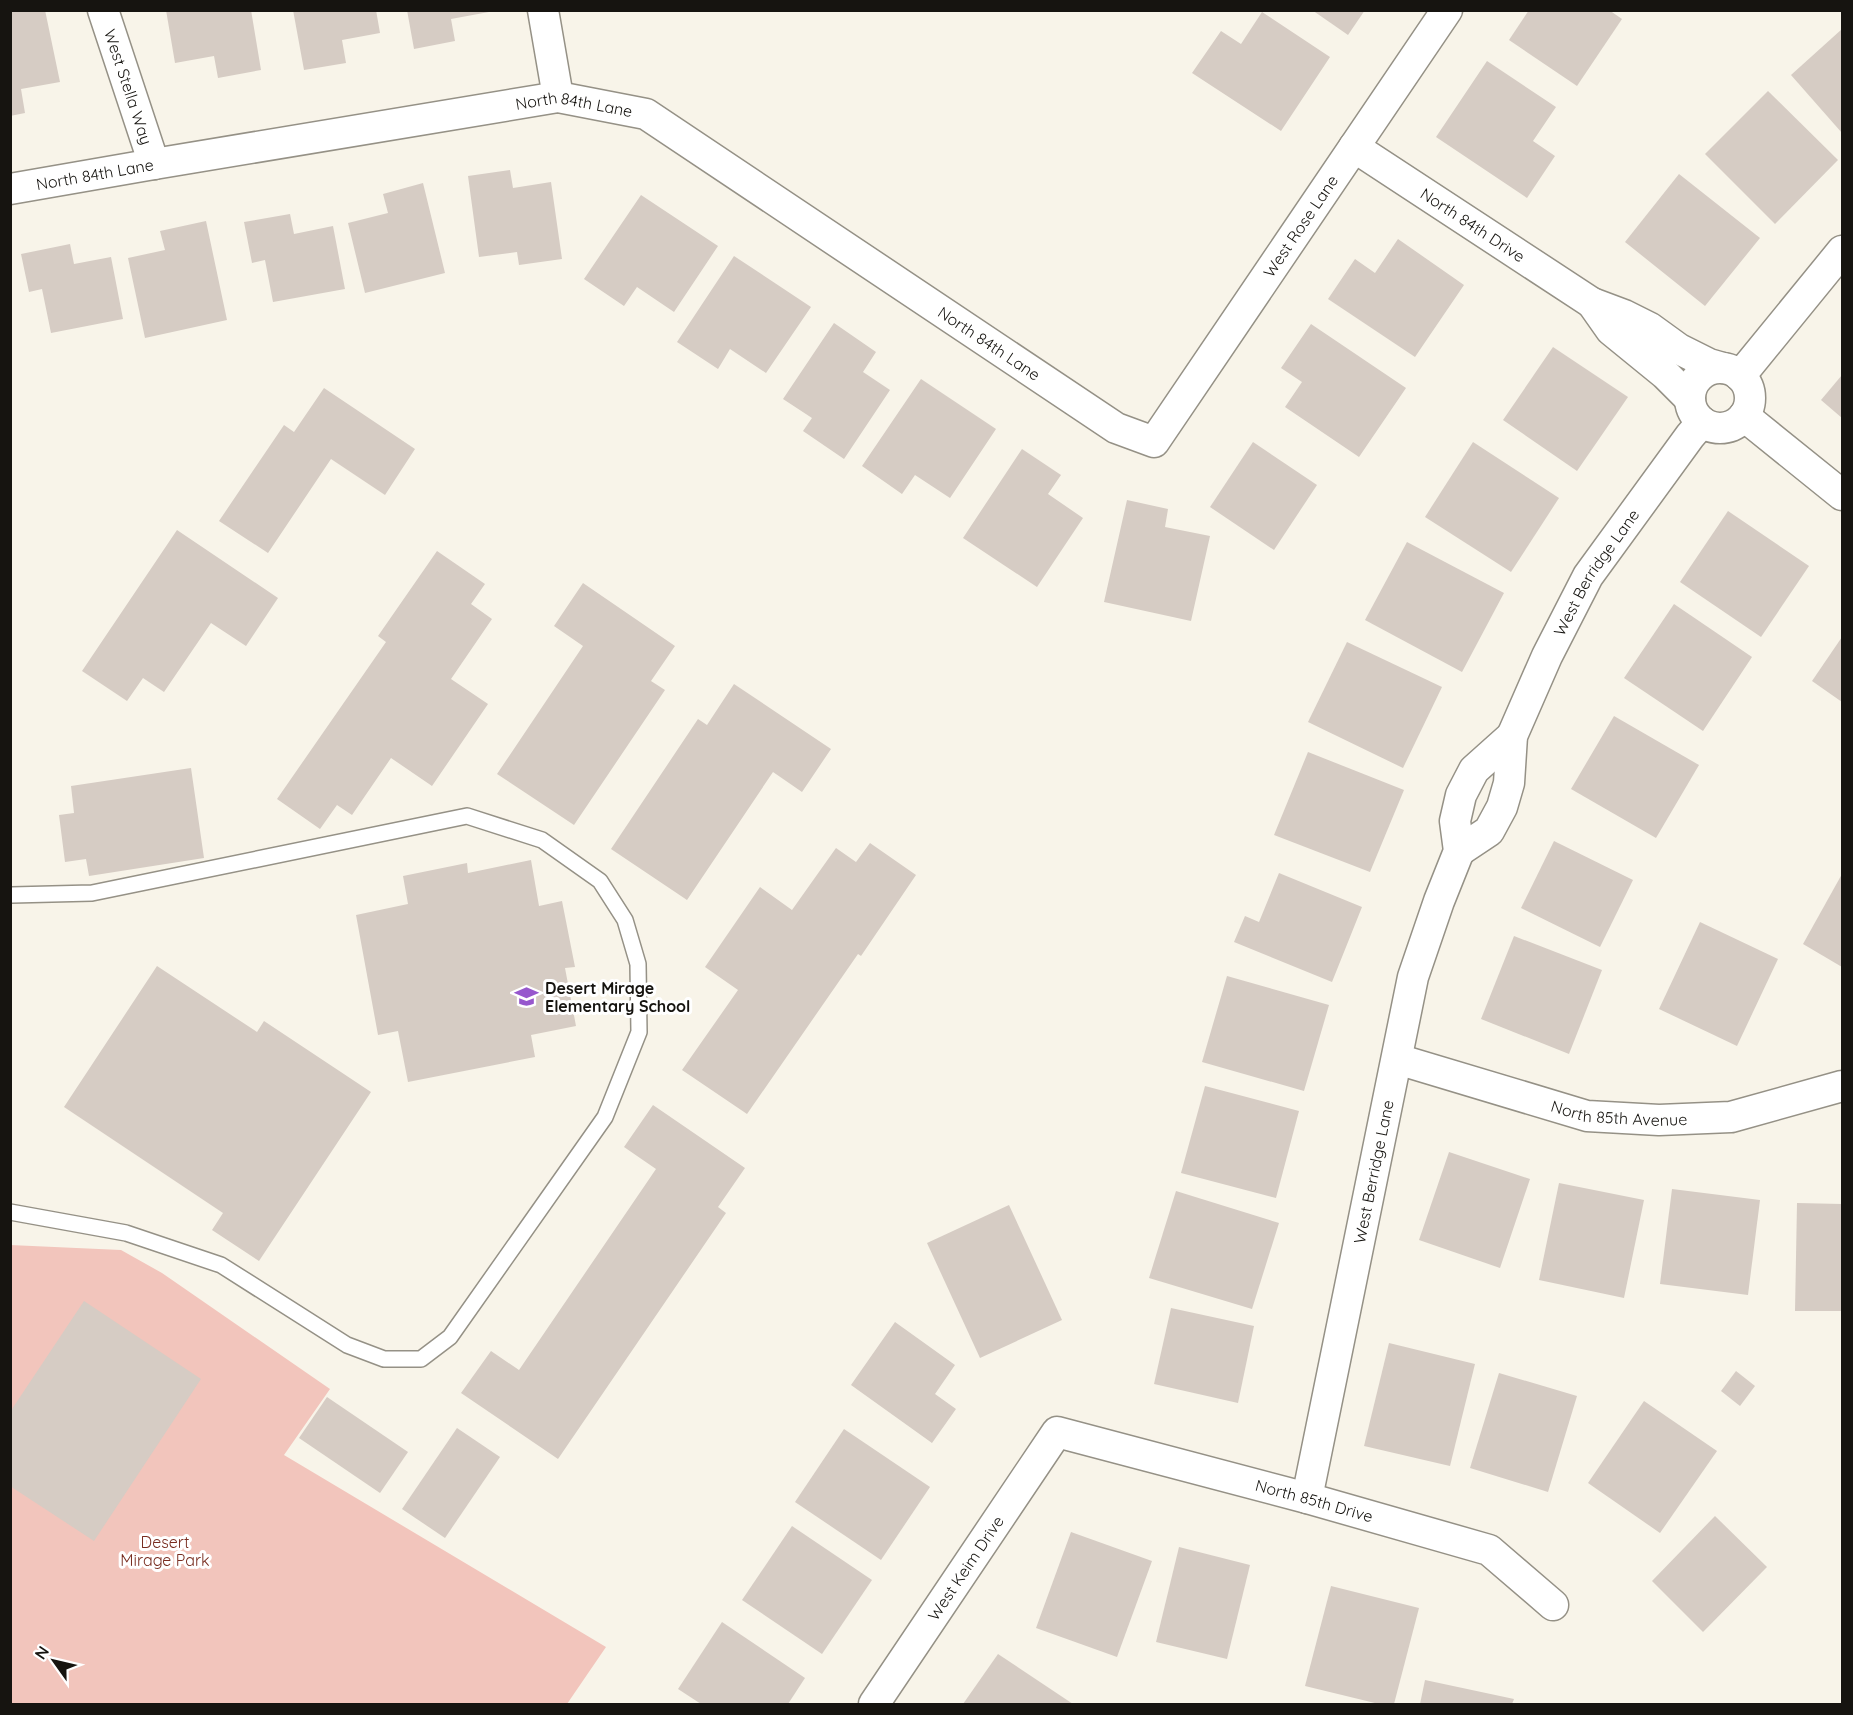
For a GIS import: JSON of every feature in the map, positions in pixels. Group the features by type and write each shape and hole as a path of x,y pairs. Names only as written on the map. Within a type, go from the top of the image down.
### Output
{"street":[{"name":"West Stella Way","path":"103,10 154,164"},
{"path":"543,10 558,97"},
{"name":"West Rose Lane","path":"1154,442 1447,10"},
{"name":"North 84th Lane","path":"10,189 558,97 646,114 1116,428 1154,442"},
{"name":"North 84th Drive","path":"1354,147 1592,303 1624,315 1650,328 1679,349 1731,372"},
{"name":"West Berridge Lane","path":"1459,851 1489,831 1502,807 1509,783 1512,736 1547,656 1588,576 1690,436 1696,411 1691,388 1696,380 1713,369 1731,372 1842,251"},
{"name":"North 84th Drive","path":"1592,303 1611,330 1665,374 1696,411"},
{"path":"1696,411 1714,429 1725,429 1735,425 1744,417 1750,402 1750,392 1731,372"},
{"path":"1744,417 1842,495"},
{"name":"West Berridge Lane","path":"1306,1498 1413,977 1459,851 1455,821 1461,795 1474,770 1512,736"},
{"name":"North 85th Avenue","path":"1397,1059 1587,1116 1659,1120 1731,1117 1842,1086"},
{"name":"North 85th Drive","path":"1057,1432 1306,1498 1489,1550 1553,1605"},
{"name":"West Keim Drive","path":"874,1704 1057,1432"}],"lane":[{"path":"10,1212 126,1233 220,1265 347,1345 384,1359 421,1359 450,1337 605,1117 639,1032 638,964 625,920 600,881 542,840 467,816 92,893 12,896"}],"green space":[{"name":"Desert Mirage Park","path":"10,1245 121,1250 162,1273 330,1389 284,1455 606,1647 567,1704 11,1704"}],"building":[{"path":"10,10 45,10 60,82 21,89 25,113 10,116"},
{"path":"166,10 251,10 261,70 218,78 214,56 175,63"},
{"path":"293,10 376,10 380,33 342,40 346,63 304,70"},
{"path":"407,10 489,10 489,12 451,19 455,41 414,49"},
{"path":"1312,10 1365,10 1348,35"},
{"path":"1529,10 1609,10 1622,19 1577,86 1509,40"},
{"path":"1262,12 1330,57 1281,131 1192,73 1221,31 1241,44"},
{"path":"1842,29 1842,133 1791,75"},
{"path":"1487,61 1556,107 1533,141 1555,156 1527,198 1436,137"},
{"path":"1768,91 1838,160 1775,224 1705,154"},
{"path":"510,170 513,188 551,182 562,259 519,265 517,252 479,257 468,176"},
{"path":"1679,174 1760,238 1705,306 1625,242"},
{"path":"423,183 445,273 365,293 348,223 388,213 383,194"},
{"path":"641,195 718,246 674,312 637,287 624,306 584,279"},
{"path":"290,214 294,234 333,226 345,289 273,302 265,260 252,263 244,222"},
{"path":"206,221 227,320 145,338 128,258 165,250 160,231"},
{"path":"1398,239 1464,285 1415,357 1328,299 1355,259 1375,273"},
{"path":"70,244 74,264 111,257 123,319 51,333 42,289 29,292 21,254"},
{"path":"734,256 811,307 766,373 730,349 718,369 677,342"},
{"path":"834,323 876,352 863,372 890,390 844,459 803,431 812,418 783,399"},
{"path":"1311,324 1406,388 1359,457 1285,407 1302,382 1281,368"},
{"path":"1553,347 1628,397 1577,471 1503,420"},
{"path":"1842,375 1842,418 1821,400"},
{"path":"921,379 996,429 950,498 915,475 902,494 862,466"},
{"path":"324,388 415,449 385,495 331,459 268,553 219,521 284,425 294,432"},
{"path":"1253,442 1317,485 1274,550 1210,507"},
{"path":"1473,442 1559,498 1511,572 1425,517"},
{"path":"1022,449 1061,475 1048,494 1083,518 1037,587 963,538"},
{"path":"1127,500 1168,509 1165,527 1210,536 1191,621 1104,602"},
{"path":"1728,511 1809,566 1761,637 1680,582"},
{"path":"177,530 278,598 246,646 211,623 164,692 143,678 127,701 82,671"},
{"path":"1407,542 1504,593 1462,672 1365,620"},
{"path":"437,551 485,584 471,604 492,619 451,679 488,704 432,786 391,758 352,815 337,805 320,829 277,799 386,642 378,636"},
{"path":"583,583 675,646 651,681 665,690 574,825 497,774 583,646 554,626"},
{"path":"1674,604 1752,657 1703,731 1624,678"},
{"path":"1842,637 1842,702 1812,681"},
{"path":"1347,642 1442,687 1403,768 1308,722"},
{"path":"734,684 831,749 802,792 773,772 687,900 611,849 698,719 707,725"},
{"path":"1614,716 1699,765 1656,838 1571,789"},
{"path":"1308,752 1404,790 1370,872 1274,835"},
{"path":"191,768 204,858 89,876 86,859 65,862 59,815 74,813 71,786"},
{"path":"1554,841 1633,880 1600,947 1521,908"},
{"path":"870,843 916,875 861,956 858,954 747,1114 682,1070 738,990 705,967 760,887 792,910 836,848 856,862"},
{"path":"531,860 539,906 562,901 575,967 565,968 576,1026 531,1035 535,1057 408,1082 398,1031 378,1035 356,915 408,904 403,876 467,863 468,873"},
{"path":"1279,873 1362,907 1332,982 1234,942 1245,916 1259,922"},
{"path":"1842,874 1842,967 1803,944"},
{"path":"1700,922 1778,959 1737,1046 1659,1009"},
{"path":"1514,936 1602,970 1569,1054 1481,1019"},
{"path":"157,966 257,1032 264,1021 371,1092 259,1261 212,1230 223,1213 64,1107"},
{"path":"1227,976 1329,1005 1304,1091 1202,1062"},
{"path":"1205,1086 1299,1111 1276,1198 1181,1173"},
{"path":"653,1105 745,1168 718,1207 726,1213 558,1459 461,1393 491,1351 519,1370 656,1169 624,1147"},
{"path":"1449,1152 1530,1179 1500,1268 1419,1240"},
{"path":"1559,1183 1644,1200 1624,1298 1539,1280"},
{"path":"1672,1189 1760,1200 1748,1295 1660,1284"},
{"path":"1176,1191 1279,1223 1252,1309 1149,1278"},
{"path":"1797,1203 1842,1204 1842,1311 1795,1311"},
{"path":"1009,1205 1062,1320 980,1358 927,1243"},
{"path":"84,1301 201,1379 94,1541 10,1486 10,1412"},
{"path":"1171,1308 1254,1326 1238,1403 1154,1384"},
{"path":"895,1322 955,1365 935,1394 956,1409 932,1443 851,1385"},
{"path":"1389,1343 1475,1364 1450,1466 1364,1446"},
{"path":"1736,1371 1755,1386 1740,1406 1721,1391"},
{"path":"1499,1373 1577,1396 1548,1492 1470,1468"},
{"path":"327,1397 408,1452 380,1493 299,1438"},
{"path":"1644,1401 1717,1451 1660,1533 1588,1483"},
{"path":"457,1428 500,1457 445,1538 402,1509"},
{"path":"844,1429 930,1487 881,1560 795,1502"},
{"path":"1715,1516 1767,1567 1703,1632 1652,1581"},
{"path":"792,1526 872,1580 822,1654 742,1600"},
{"path":"1071,1532 1152,1561 1117,1657 1036,1628"},
{"path":"1179,1547 1250,1565 1227,1659 1156,1642"},
{"path":"1331,1586 1419,1608 1394,1704 1379,1704 1305,1686"},
{"path":"722,1622 805,1678 788,1704 701,1704 678,1689"},
{"path":"998,1654 1073,1704 963,1704"},
{"path":"1425,1680 1514,1699 1512,1704 1420,1704"}],"place":[{"name":"Desert Mirage Elementary School","path":"527,997"}]}
